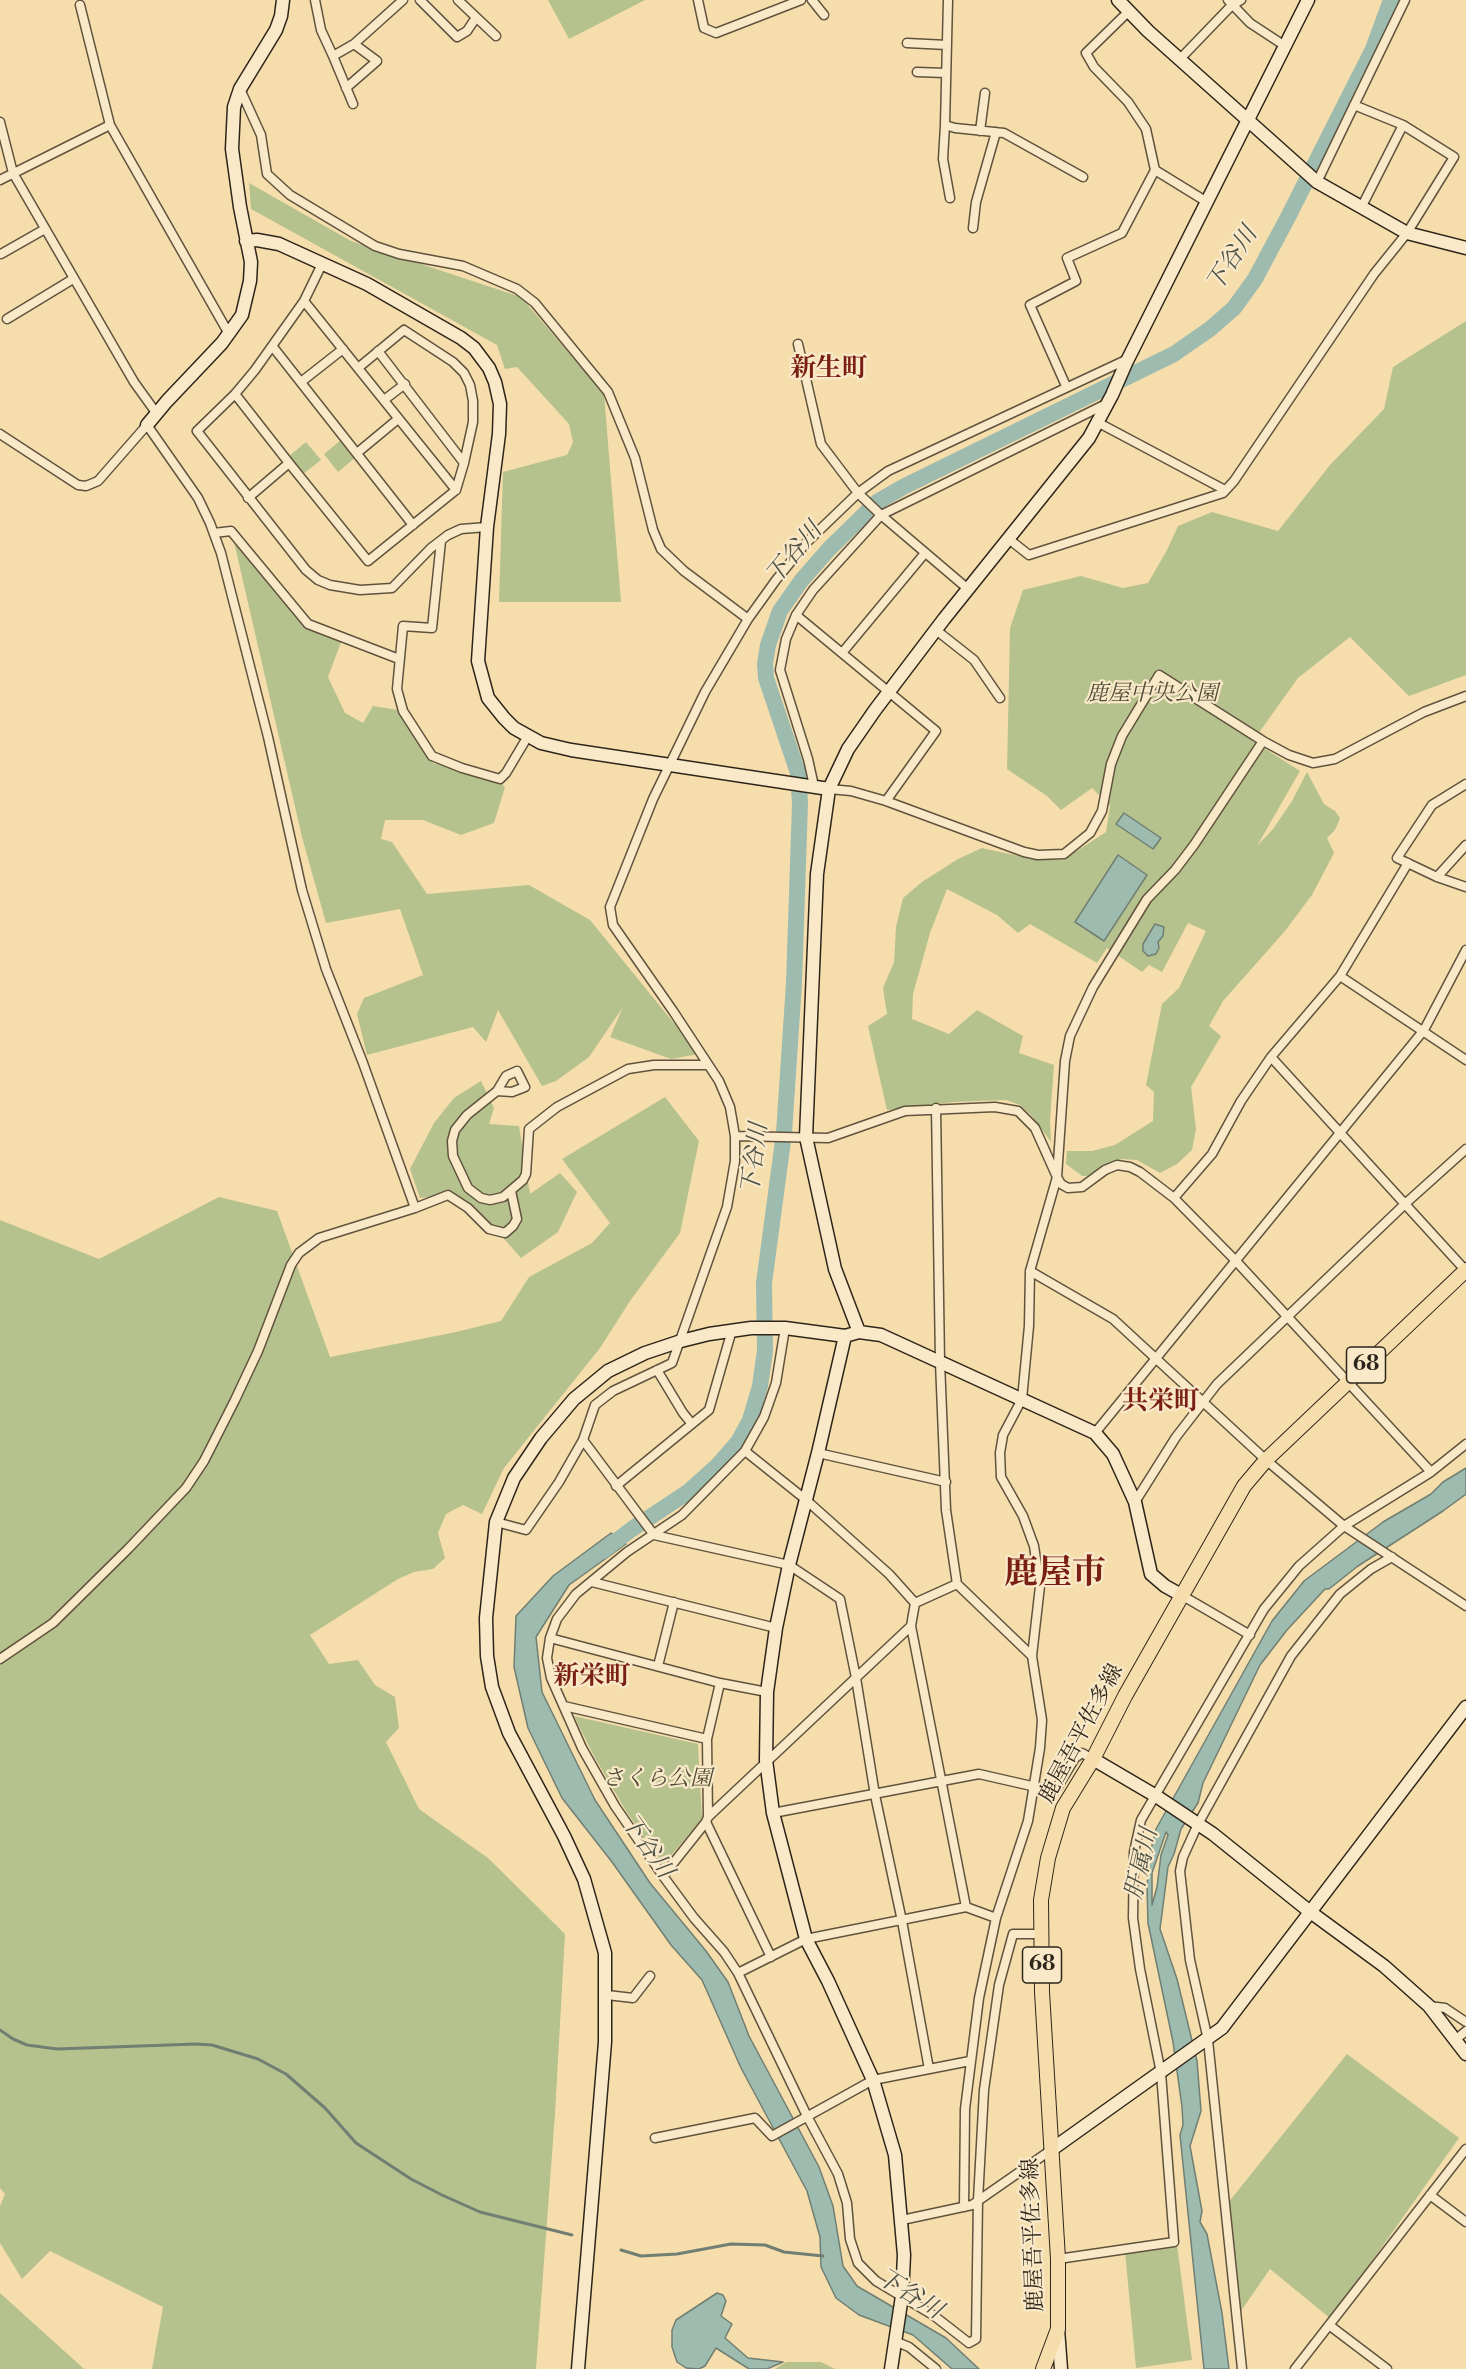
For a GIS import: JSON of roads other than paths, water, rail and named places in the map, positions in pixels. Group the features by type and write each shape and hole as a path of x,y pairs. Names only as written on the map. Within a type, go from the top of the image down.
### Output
{"main road":[{"name":"鹿屋吾平佐多線","path":"1043,2369 1058,2329 1058,2259 1042,1992 1041,1900 1048,1858 1063,1808 1093,1759 1125,1696 1183,1596 1183,1591 1244,1486 1266,1460 1466,1270"}],"street":[{"path":"0,434 78,485 86,486 98,481 229,334 242,315 251,262 232,150 234,107 240,89 276,30 283,0"},
{"path":"315,0 321,30 353,104"},
{"path":"333,56 354,44 403,0"},
{"path":"420,0 457,37 467,31 476,19"},
{"path":"458,0 496,36"},
{"path":"698,0 704,28 716,33 801,0"},
{"path":"812,0 824,15"},
{"path":"948,0 943,159 950,198"},
{"path":"1180,59 1230,2 1240,0"},
{"path":"859,1332 835,1269 800,1137 817,874 829,789 848,749 888,692 1089,438 1308,0"},
{"path":"1317,182 1405,0"},
{"path":"1230,2 1250,23 1285,46"},
{"path":"1066,386 1030,305 1076,281 1067,258 1122,233 1155,170 1146,129 1128,102 1094,67 1086,53 1125,4 1180,59 1317,182 1407,233 1466,248"},
{"path":"80,5 110,124 229,334"},
{"path":"907,43 947,45"},
{"path":"346,88 377,62 354,44"},
{"path":"917,72 946,73"},
{"path":"240,89 261,135 267,174 290,195 375,246 399,254 463,267 517,289 535,303 608,392 635,459 653,530 661,549 684,571 748,619"},
{"path":"980,131 985,93"},
{"path":"1010,540 1029,555 1225,490 1331,340 1374,274 1407,233 1454,157 1402,125 1354,105"},
{"path":"0,122 14,173 134,382 157,414"},
{"path":"0,180 110,124"},
{"path":"945,125 1004,133 1083,177"},
{"path":"1361,208 1402,125"},
{"path":"973,228 976,202 996,132"},
{"path":"1155,170 1207,202"},
{"path":"1,254 45,229"},
{"path":"246,241 279,244 367,284 461,338 483,358 495,382 500,404 499,434 487,527 478,661 488,698 504,718 541,743 571,750 775,782 851,791 886,801 1024,852 1038,855 1064,854 1090,833 1094,826 1102,810 1111,764 1122,736 1159,675 1263,741 1289,755 1313,763 1335,759 1424,712 1466,696"},
{"path":"322,264 304,301 273,347 236,394 197,431 306,570 318,580 336,586 376,591 392,588 441,541 461,529 487,527"},
{"path":"7,319 73,279"},
{"path":"304,301 456,490"},
{"path":"236,394 368,561 456,490 473,422 473,401 470,385 464,373 453,362 404,330 358,368"},
{"path":"798,344 821,444 858,493 968,589"},
{"path":"273,347 413,525"},
{"path":"301,382 343,349"},
{"path":"378,351 464,463"},
{"path":"496,1522 526,1530 559,1482 583,1440 595,1405 614,1391 672,1363 727,1207 735,1161 735,1136 730,1107 719,1081 613,925 610,907 668,765 680,746 705,692 748,619 806,543 858,493 888,471 1066,386 1128,361"},
{"path":"384,400 405,384"},
{"path":"812,785 808,759 780,670 786,639 796,615 813,590 881,515 1110,399"},
{"path":"357,453 398,419"},
{"path":"1097,422 1225,490"},
{"path":"147,425 198,498 221,553 268,737 302,890 326,969 415,1208"},
{"path":"248,498 289,463"},
{"path":"214,533 231,531 308,624 399,659"},
{"path":"441,541 432,628 403,626 397,688 404,711 432,756 500,779 528,736"},
{"path":"842,653 925,553"},
{"path":"796,615 936,731 886,801"},
{"path":"936,630 974,660 1000,698"},
{"path":"964,2207 965,2109 979,1998 996,1918 1028,1821 1035,1789 1042,1720 1032,1656 1040,1586 1034,1546 1023,1516 1001,1478 1000,1453 1003,1435 1022,1399 1029,1326 1030,1271 1057,1177 1065,1061 1071,1036 1093,987 1147,899 1175,870 1194,845 1263,741"},
{"path":"1466,784 1432,805 1397,858 1437,877 1466,887"},
{"path":"1437,877 1466,846"},
{"path":"1174,1198 1212,1154 1241,1101 1271,1057 1340,976 1408,863"},
{"path":"1095,1433 1424,1030 1466,950"},
{"path":"1340,976 1466,1060"},
{"path":"1271,1057 1466,1270"},
{"path":"497,1091 467,1115 455,1130 452,1141 453,1156 468,1188 481,1198 490,1200 503,1197 523,1180 526,1174 529,1128 557,1107 628,1069 654,1065 707,1065"},
{"path":"735,1136 828,1138 905,1111 936,1108 995,1107 1018,1111 1035,1128 1057,1177 1061,1184 1068,1188 1082,1187 1105,1170 1117,1165 1130,1167 1174,1198 1236,1260 1431,1472"},
{"path":"936,1108 940,1362 949,1540 957,1584 1032,1656"},
{"path":"1135,1502 1176,1437 1217,1384 1406,1203 1466,1149"},
{"path":"0,1659 53,1623 186,1488 204,1461 235,1400 258,1351 291,1265 299,1253 318,1238 415,1208 448,1195 468,1209 489,1229 505,1233 517,1219 511,1191"},
{"path":"1030,1271 1113,1319 1266,1460 1346,1527 1466,1606"},
{"path":"780,1328 776,1383 764,1417 745,1451 682,1515 627,1552 576,1594 557,1619 550,1638 547,1658 551,1678 582,1748 615,1806 663,1876 738,1973 807,2116 838,2174 847,2203 850,2239 858,2264 876,2281 933,2314 969,2343 976,2339 978,2200 984,2090 999,1985 1013,1934 1041,1934"},
{"path":"578,2369 606,2042 605,1953 584,1880 564,1836 509,1733 492,1687 486,1656 486,1617 496,1522 505,1497 525,1459 574,1399 608,1371 645,1353 681,1341 732,1330 780,1328 845,1336 859,1332 896,1340 1095,1433 1113,1454 1135,1502 1151,1574 1165,1586 1250,1635"},
{"path":"616,1486 709,1410 732,1330"},
{"path":"845,1336 789,1565 776,1628 767,1692 766,1760 773,1813 806,1940 828,1981 873,2080 895,2155 902,2220 902,2296 897,2342 891,2369"},
{"path":"657,1370 692,1424"},
{"path":"583,1440 654,1535 789,1565 840,1599 856,1678 875,1796 930,2069"},
{"path":"1058,2259 1174,2242 1161,2073 1140,1969 1133,1918 1134,1852 1142,1820 1264,1609 1299,1566 1346,1527 1431,1472 1466,1444"},
{"path":"745,1451 806,1499 889,1574 915,1604"},
{"path":"818,1453 946,1482"},
{"path":"1242,2369 1204,2042 1190,1960 1180,1871 1183,1857 1198,1824 1269,1694 1298,1647 1340,1594 1388,1555"},
{"path":"592,1582 776,1628"},
{"path":"915,1604 957,1584"},
{"path":"658,1666 674,1602"},
{"path":"915,1604 911,1626 966,1907"},
{"path":"663,1876 707,1819 766,1760 911,1626"},
{"path":"550,1638 720,1683 767,1692"},
{"path":"720,1683 706,1739 707,1819 771,1956"},
{"path":"564,1706 706,1739"},
{"path":"902,2220 964,2207 978,2200 1222,2028 1466,1707"},
{"path":"773,1813 875,1796 979,1774 1035,1789 1048,1790 1057,1788 1075,1758 1082,1754 1156,1796 1198,1824 1384,1966 1429,2006 1466,2054"},
{"path":"738,1973 806,1940 966,1907 996,1918"},
{"path":"607,1995 633,1998 650,1976"},
{"path":"1429,2006 1445,2008 1466,2022"},
{"path":"1455,2040 1466,2031"},
{"path":"655,2138 755,2118 771,2136 873,2080 970,2061"},
{"path":"1295,2369 1466,2148"},
{"path":"1430,2195 1466,2222"},
{"path":"1329,2325 1387,2369"},
{"path":"1058,2329 1061,2369"},
{"path":"897,2342 909,2347 936,2369"}],"waterway":[{"name":"下谷川","path":"603,1551 688,1492 717,1466 738,1442 750,1420 760,1386 765,1351 764,1283 784,1133 794,983 800,804 798,773 766,678 765,664 768,645 780,611 801,581 829,549 877,502 905,486 1174,354 1210,329 1234,308 1255,279 1287,219 1373,49 1391,0"},
{"path":"0,2030 27,2045 57,2049 196,2044 212,2045 258,2059 286,2074 325,2108 356,2143 411,2179 480,2212 572,2235"},
{"path":"621,2250 641,2256 677,2254 731,2244 765,2245 784,2252 823,2256"}],"district":[{"name":"新生町","path":"829,370"},
{"name":"共栄町","path":"1161,1403"},
{"name":"鹿屋市","path":"1055,1575"},
{"name":"新栄町","path":"592,1678"}],"park label":[{"name":"鹿屋中央公園","path":"1152,695"},
{"name":"さくら公園","path":"657,1780"}],"water label":[{"name":"肝属川","path":"1143,1864"}]}
